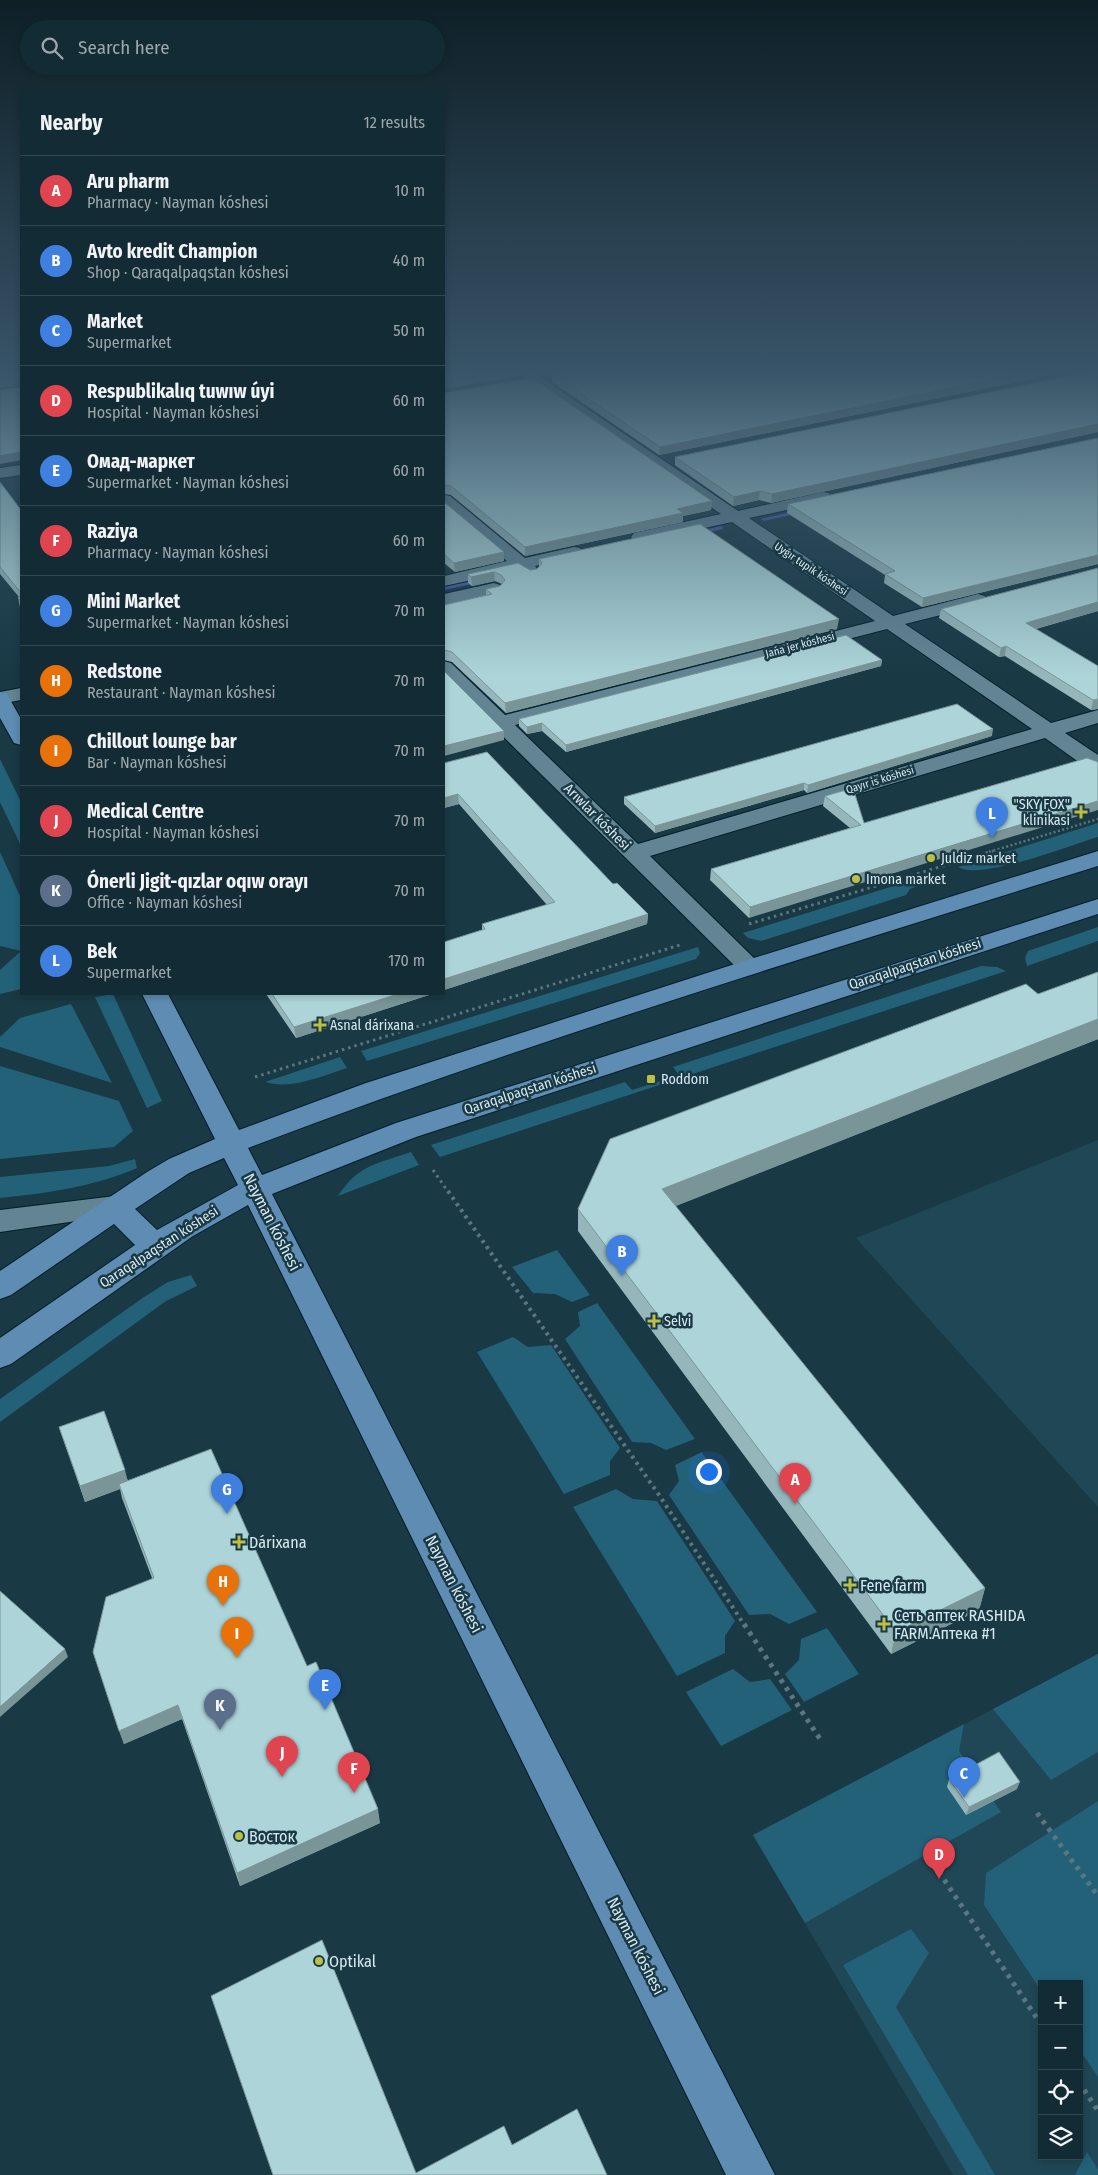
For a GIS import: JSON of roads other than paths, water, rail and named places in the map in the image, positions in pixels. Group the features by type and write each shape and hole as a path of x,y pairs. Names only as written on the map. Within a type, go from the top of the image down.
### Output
{"main road":[{"path":"0,698 20,737"},
{"path":"0,1287 115,1207 179,1166 232,1143 376,1089 750,967 1098,858"},
{"name":"Qaraqalpaqstan kóshesi","path":"0,1355 182,1228 255,1188 406,1130 1098,906"},
{"name":"Nayman kóshesi","path":"156,995 255,1188 751,2175"},
{"path":"115,1207 155,1247"}],"street":[{"name":"Uyǵır tupik kóshesi","path":"674,474 1098,765"},
{"path":"627,540 840,494"},
{"path":"445,501 521,564 544,578 445,600"},
{"path":"737,535 756,530"},
{"path":"445,581 589,548"},
{"name":"Jańa jer kóshesi","path":"502,722 993,596"},
{"name":"Arıwlar kóshesi","path":"445,668 750,967"},
{"path":"0,698 20,694"},
{"name":"Qayır is kóshesi","path":"634,853 1098,716"},
{"path":"0,1221 115,1207"}],"waterway":[{"path":"764,519 803,511"},
{"path":"696,533 721,528"},
{"path":"445,588 483,579"}],"place":[{"name":"\"SKY FOX\" klinikasi","path":"1081,812"},
{"name":"Bek","path":"992,838"},
{"name":"Juldiz market","path":"931,858"},
{"name":"Imona market","path":"856,879"},
{"name":"Asnal dárixana","path":"320,1025"},
{"name":"Roddom","path":"651,1079"},
{"name":"Avto kredit Champion","path":"622,1276"},
{"name":"Selvi","path":"654,1321"},
{"name":"Aru pharm","path":"795,1504"},
{"name":"Mini Market","path":"227,1514"},
{"name":"Dárixana","path":"239,1542"},
{"name":"Fene farm","path":"850,1585"},
{"name":"Redstone","path":"223,1606"},
{"name":"Сеть аптек RASHIDA FARM.Аптека #1","path":"884,1624"},
{"name":"Chillout lounge bar","path":"237,1658"},
{"name":"Омад-маркет","path":"325,1710"},
{"name":"Ónerli Jigit-qızlar oqıw orayı","path":"220,1730"},
{"name":"Medical Centre","path":"282,1777"},
{"name":"Raziya","path":"354,1793"},
{"name":"Market","path":"964,1798"},
{"name":"Восток","path":"239,1836"},
{"name":"Respublikalıq tuwıw úyi","path":"939,1879"},
{"name":"Optikal","path":"319,1961"}]}
